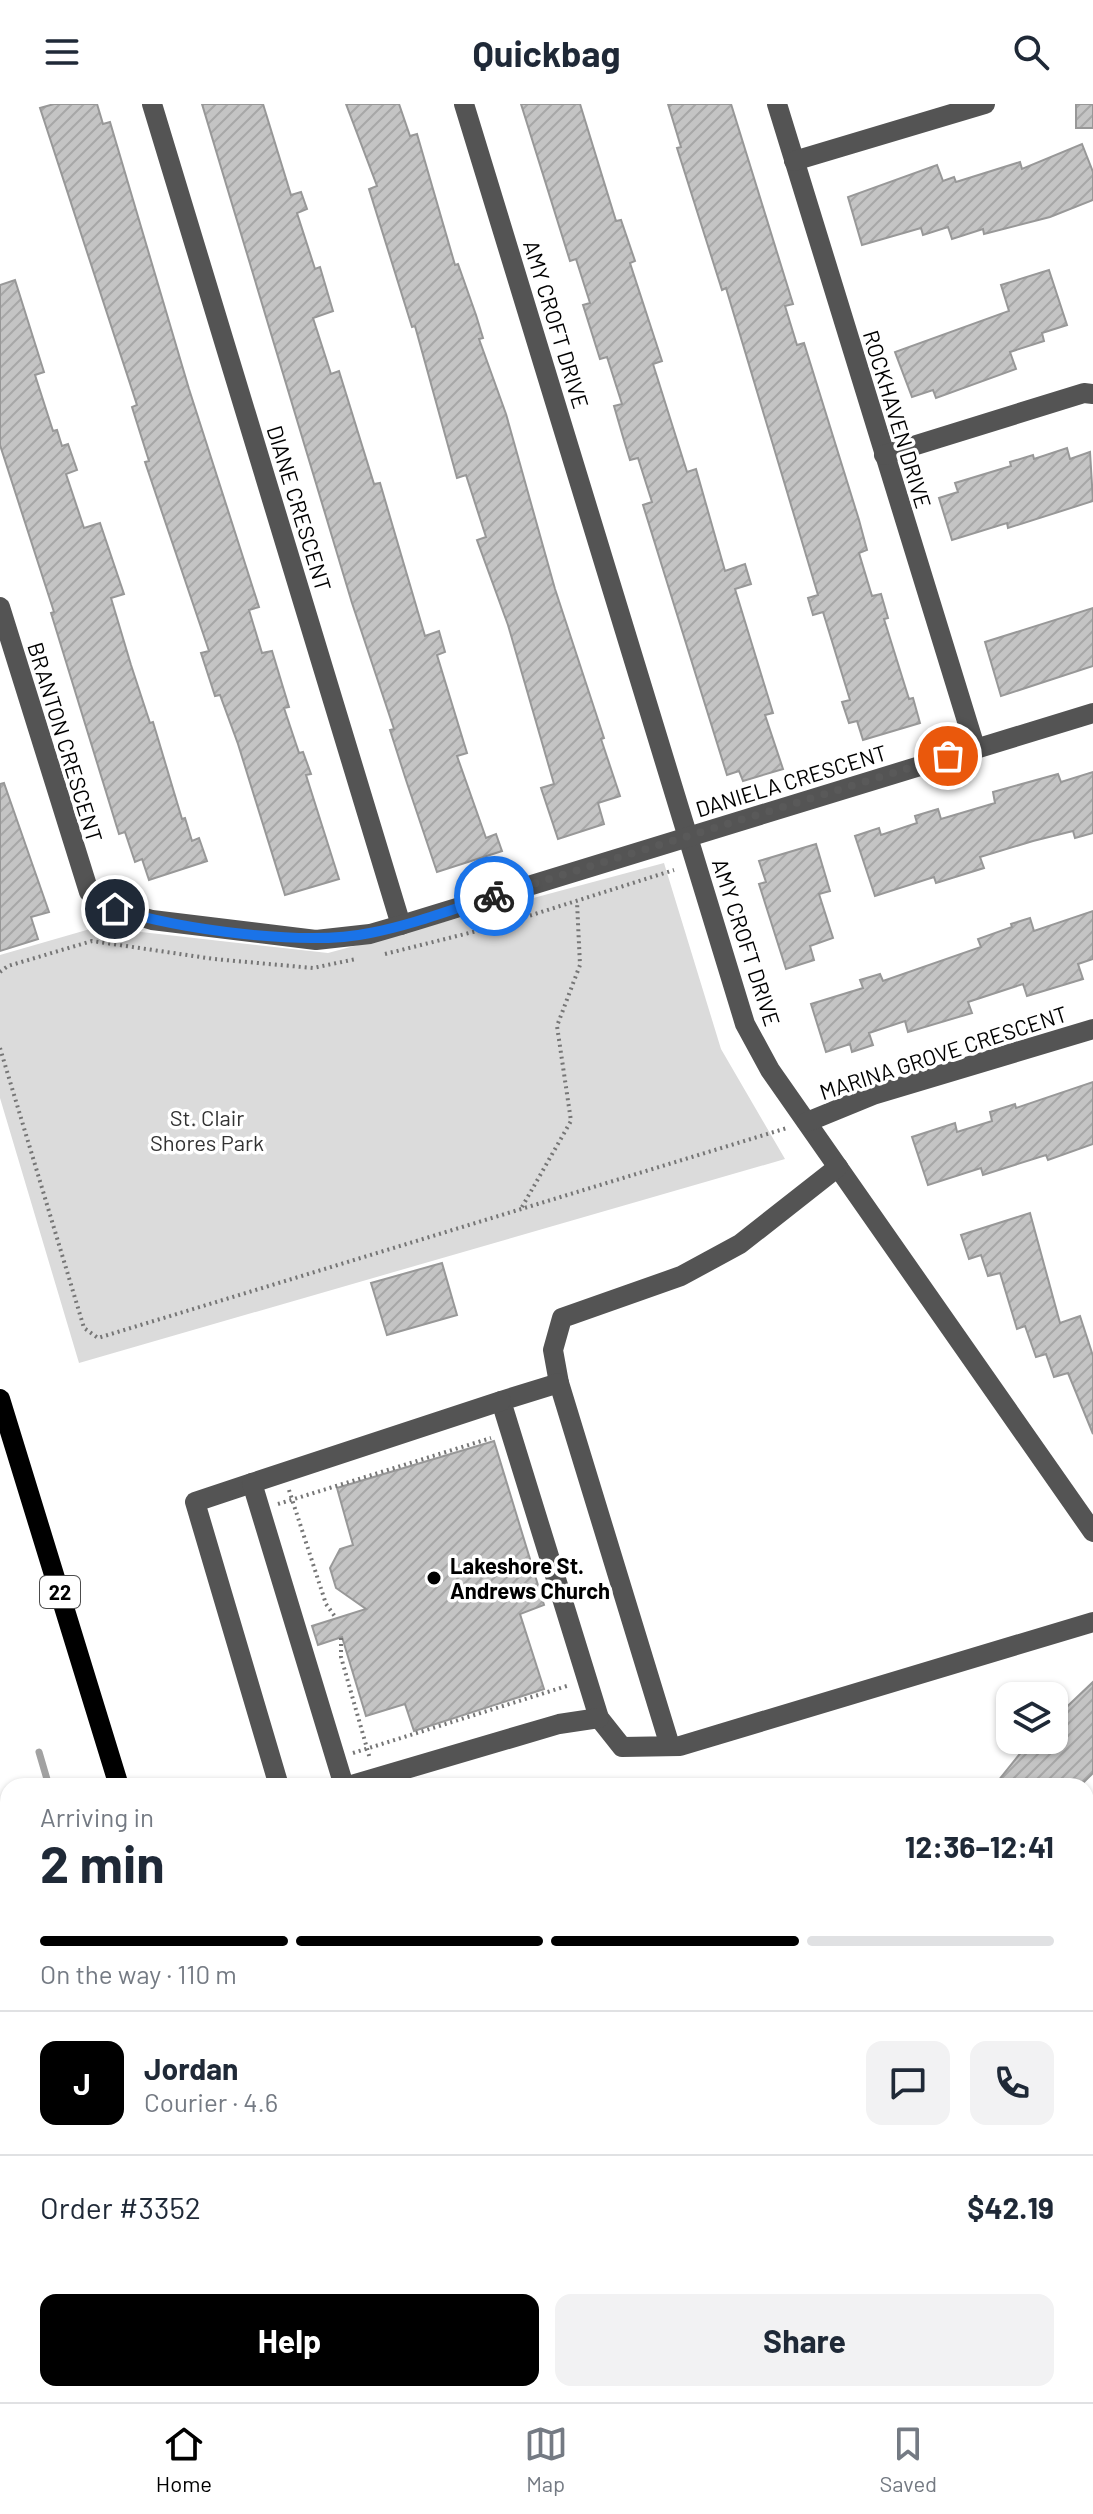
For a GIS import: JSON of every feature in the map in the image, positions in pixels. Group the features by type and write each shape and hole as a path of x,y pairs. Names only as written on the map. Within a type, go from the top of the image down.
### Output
{"main road":[{"name":"22","path":"0,1399 117,1778"}],"street":[{"name":"DIANE CRESCENT","path":"152,104 401,925"},
{"name":"AMY CROFT DRIVE","path":"464,104 745,1024 770,1070 1093,1532"},
{"name":"ROCKHAVEN DRIVE","path":"777,104 975,747"},
{"path":"794,161 985,104"},
{"path":"884,455 1084,393 1093,394"},
{"name":"BRANTON CRESCENT","path":"0,607 89,892 115,909 152,920 316,940 370,934 688,837"},
{"name":"DANIELA CRESCENT","path":"688,837 1093,713"},
{"name":"MARINA GROVE CRESCENT","path":"807,1122 873,1095 1093,1029"},
{"path":"670,1746 559,1383 553,1350 562,1318 681,1276 728,1250 838,1167"},
{"path":"277,1778 195,1502 559,1383"},
{"path":"501,1401 599,1718 622,1747 680,1746 1093,1622"},
{"path":"252,1483 343,1778"},
{"path":"376,1778 559,1724 599,1718"}],"path":[{"path":"521,1209 571,1121 557,1026 580,965 576,871"},
{"path":"0,1048 84,1328 98,1338 807,1122"},
{"path":"260,1510 511,1432"},
{"path":"284,1472 326,1604 336,1618"},
{"path":"341,1638 341,1657 376,1778"},
{"path":"336,1760 588,1680"}],"green space":[{"name":"St. Clair Shores Park","path":"664,863 721,1049 785,1159 79,1363 0,1098 0,955 97,927 328,953"}],"building":[{"path":"54,104 97,104 103,124 110,122 189,389 259,607 249,610 262,653 272,651 289,707 284,708 299,753 303,752 311,774 306,775 339,879 285,895 238,744 220,695 215,696 201,653 209,651 145,462 149,461 132,407 137,405 40,108"},
{"path":"202,104 263,104 291,195 301,192 307,209 297,213 315,269 320,267 333,311 313,318 331,374 339,371 374,484 380,483 425,636 439,631 445,652 437,655 467,753 457,756 486,838 496,834 502,851 437,872 390,730 394,729 352,603"},
{"path":"346,104 399,104 410,136 417,134 455,265 458,264 476,315 483,338 479,339 506,414 555,589 604,738 601,739 620,796 598,803 604,824 558,839 541,788 554,784 508,625 477,540 486,537 466,475 457,478 415,326 412,327 369,189 377,186"},
{"path":"521,104 580,104 616,221 621,220 635,261 630,263 662,361 653,364 687,472 696,469 725,571 745,564 751,584 735,589 773,713 765,715 783,769 743,781 739,771 727,775 643,505 652,502 638,458 630,460 614,406 622,404 607,357 600,359 583,305 590,303 576,259 570,261"},
{"path":"668,104 731,104 793,304 785,306 797,345 804,343 859,520 867,550 859,553 872,596 881,594 888,618 884,619 909,699 913,698 920,723 863,740 857,721 849,723 842,702 850,700 823,612 813,615 808,598 818,595 726,288 722,290 677,148 681,147"},
{"path":"1076,104 1093,104 1093,128 1076,128"},
{"path":"1082,144 1093,172 1093,200 1050,217 984,234 983,229 952,239 948,227 923,235 921,228 862,245 848,197 937,165 943,181 954,177 956,182 1020,162 1022,169"},
{"path":"1049,270 1067,325 1042,333 1044,341 1010,352 1016,369 936,398 933,390 912,397 895,352 1009,311 1001,285"},
{"path":"15,280 44,372 35,375 53,431 57,430 62,446 68,444 77,470 66,474 84,528 100,523 124,594 111,598 131,665 150,723 153,722 182,819 185,818 192,841 199,838 207,861 149,880 142,859 135,862 125,832 119,834 51,613 54,612 0,445 0,285"},
{"path":"1067,448 1070,459 1090,452 1093,501 1008,528 1007,523 952,540 939,498 958,492 955,483 1011,466 1010,462 1033,455 1034,459"},
{"path":"1093,608 1093,666 1001,696 985,642"},
{"path":"1093,772 1093,833 1075,838 1073,831 1033,841 980,857 984,868 936,883 934,877 875,896 855,836 879,828 881,835 917,823 915,816 938,809 941,819 995,803 993,792 1058,774 1061,782"},
{"path":"4,783 49,912 31,917 38,939 0,951 0,784"},
{"path":"816,844 830,891 819,894 833,938 810,946 814,960 786,969 759,884 766,882 759,861"},
{"path":"1093,911 1093,959 1078,964 1083,979 1027,996 1023,984 968,1002 972,1013 908,1032 905,1021 869,1033 873,1045 852,1052 850,1044 826,1052 811,1004 863,988 860,980 880,974 883,981 981,947 978,939 1012,927 1011,924 1030,918 1034,931"},
{"path":"1093,1082 1093,1144 1048,1160 1046,1155 983,1175 981,1168 928,1185 912,1137 955,1123 957,1132 992,1121 990,1112 1015,1104 1016,1108"},
{"path":"1030,1213 1060,1323 1080,1316 1093,1356 1093,1434 1068,1373 1054,1377 1046,1354 1036,1357 1025,1326 1017,1329 1000,1273 988,1276 981,1255 969,1259 961,1235"},
{"path":"442,1263 457,1315 387,1335 371,1283"},
{"name":"Lakeshore St. Andrews Church","path":"494,1441 544,1605 520,1614 544,1689 414,1731 405,1704 366,1716 342,1637 318,1645 312,1626 366,1609 336,1588 330,1568 340,1549 353,1545 337,1488"},
{"path":"1093,1682 1093,1773 1088,1778 1000,1778 1020,1754 1068,1754 1068,1706"}],"waterway":[{"path":"39,1752 47,1778"}],"way so far":[{"path":"494,896 948,756"}],"place":[{"name":"Lakeshore St. Andrews Church","path":"434,1578"}],"route":[{"path":"115,909 152,920 316,940 370,934 494,896"}]}
